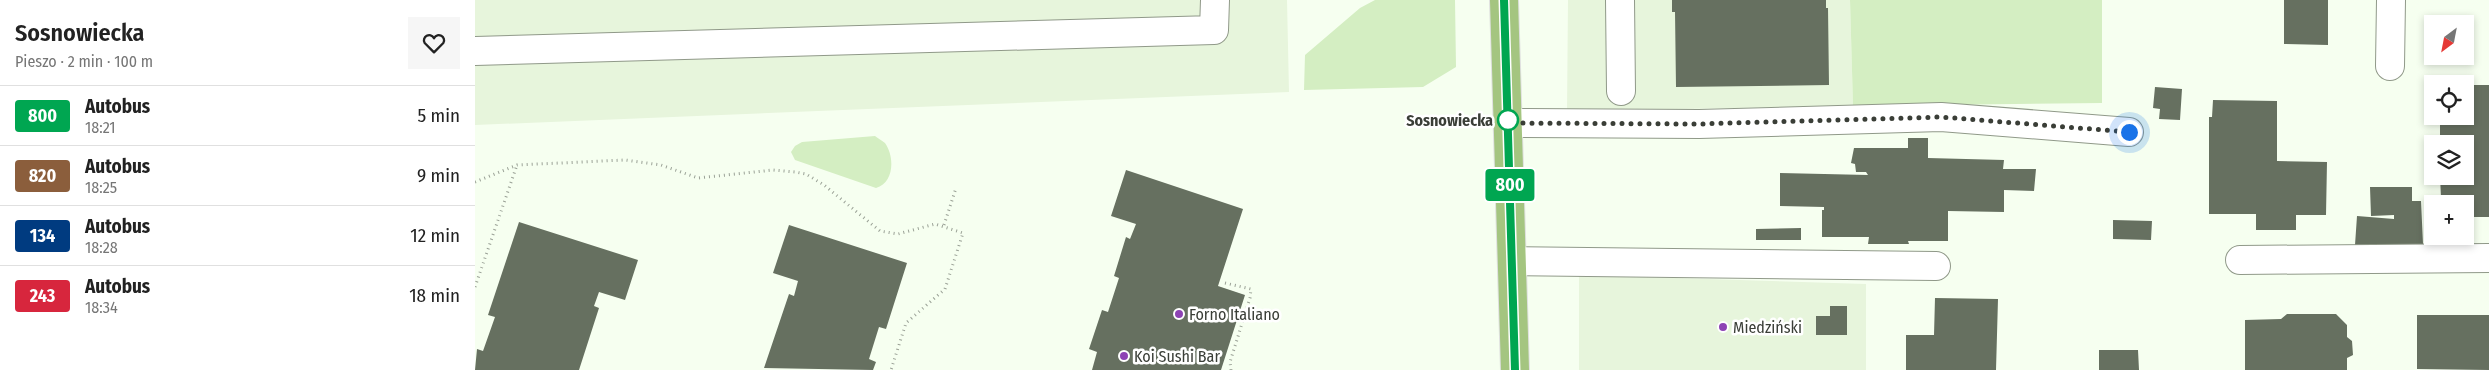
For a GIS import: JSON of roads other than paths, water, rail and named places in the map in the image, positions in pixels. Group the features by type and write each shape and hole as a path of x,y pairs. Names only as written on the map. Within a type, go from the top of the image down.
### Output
{"main road":[{"path":"1504,0 1515,370"}],"lane":[{"path":"475,51 1214,30 1215,0"},
{"path":"1620,0 1621,91"},
{"path":"2390,66 2391,0"},
{"path":"1508,123 1699,124 1941,117 2129,132"},
{"path":"2240,260 2489,258"},
{"path":"1513,262 1936,266"}],"place":[{"name":"Sosnowiecka","path":"1508,120"},
{"name":"Forno Italiano","path":"1179,314"},
{"name":"Miedziński","path":"1723,327"},
{"name":"Koi Sushi Bar","path":"1124,356"}]}
